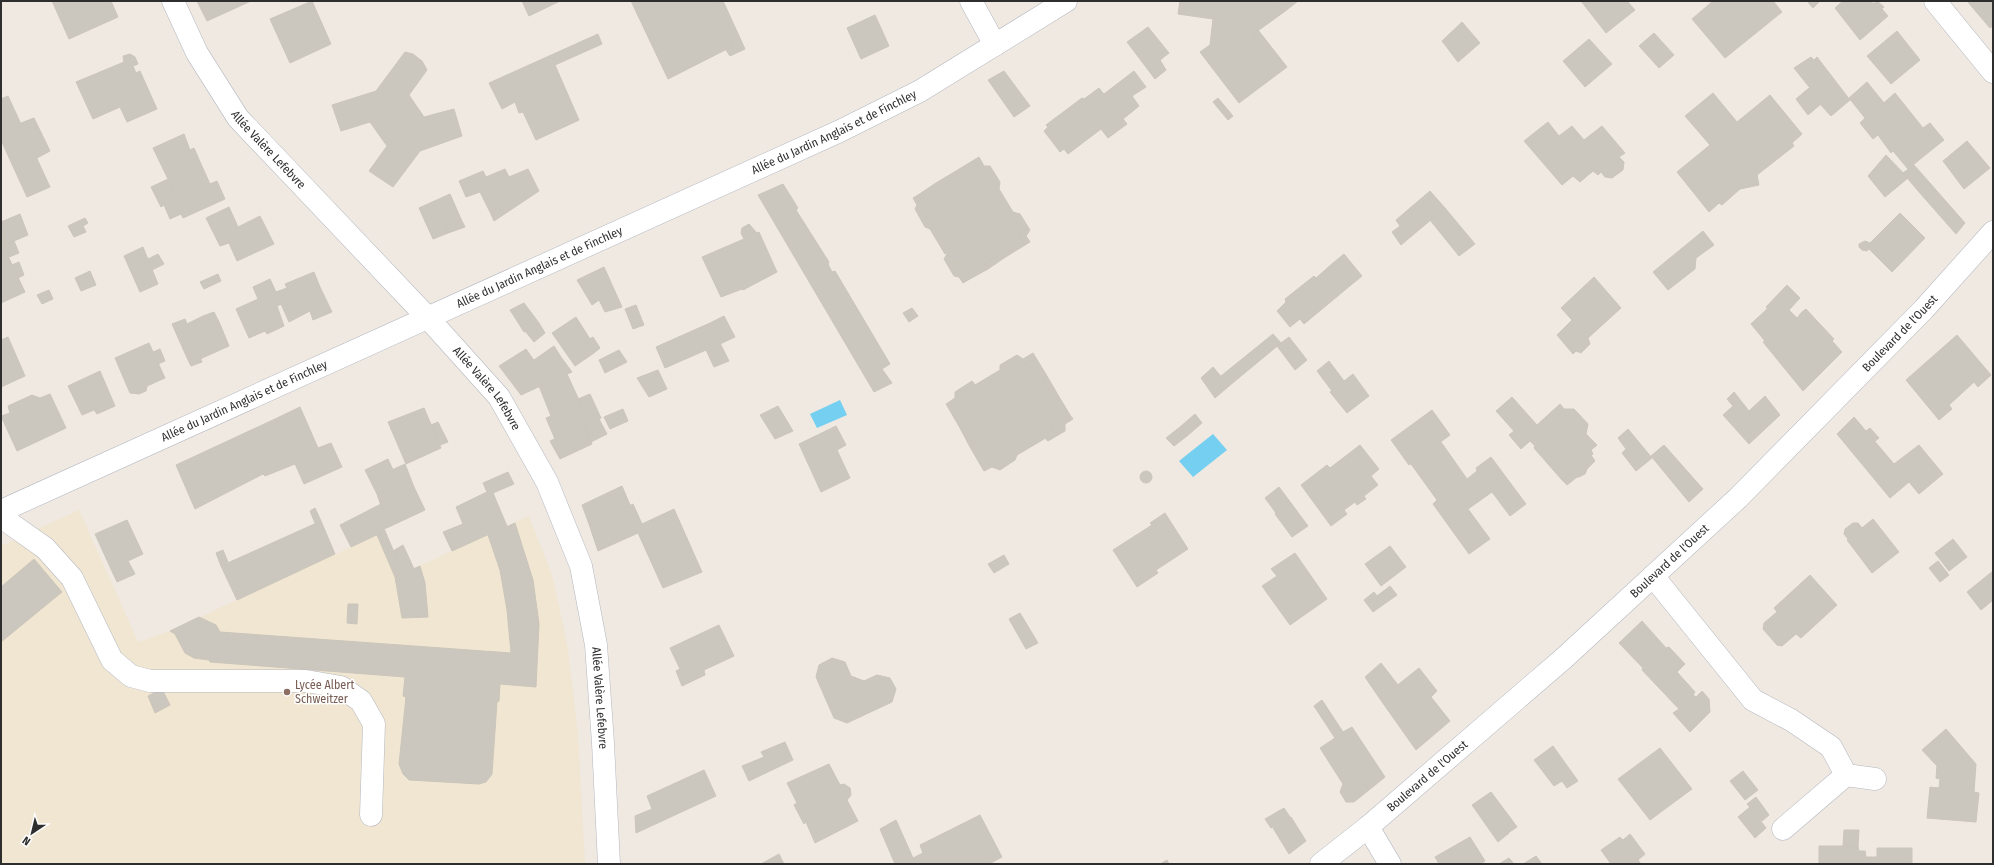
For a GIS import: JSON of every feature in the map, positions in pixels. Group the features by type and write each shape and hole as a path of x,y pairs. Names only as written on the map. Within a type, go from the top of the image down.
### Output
{"street":[{"name":"Allée Valère Lefebvre","path":"173,1 197,53 238,118 428,318 499,397 547,482 581,566 596,645 604,744 609,864"},
{"path":"971,1 995,45"},
{"name":"Allée du Jardin Anglais et de Finchley","path":"1,511 840,131 920,91 1066,1"},
{"path":"1935,1 1993,72"},
{"name":"Boulevard de l'Ouest","path":"1321,864 1368,827 1563,659 1743,492 1924,309 1993,232"},
{"path":"1,517 45,548 72,578 112,660 131,676 150,682 306,681 341,687 360,701 374,724 371,815"},
{"path":"1653,576 1753,700 1791,720 1831,747 1846,775"},
{"path":"1783,829 1846,775 1875,779"},
{"path":"1368,827 1390,864"}],"shaded area":[{"name":"Lycée Albert Schweitzer","path":"79,510 138,642 170,631 377,535 395,577 529,516 553,578 568,649 578,734 585,864 1,864 1,546"}],"water":[{"path":"840,400 847,415 817,428 810,414"},
{"path":"1213,434 1227,450 1193,477 1179,461"}],"building":[{"path":"52,1 111,1 118,17 69,39"},
{"path":"197,1 251,1 207,21"},
{"path":"312,1 331,44 290,63 270,19"},
{"path":"522,1 560,1 529,16"},
{"path":"631,1 713,1 733,46 668,79"},
{"path":"713,1 723,1 745,49 730,56 726,50 733,46"},
{"path":"1180,1 1286,1 1280,6 1284,12 1252,35 1279,73 1239,103 1200,52 1210,45 1213,19 1178,14"},
{"path":"1286,1 1298,1 1284,12 1280,6"},
{"path":"1581,1 1627,1 1635,10 1606,33"},
{"path":"1713,1 1773,1 1782,12 1725,58 1692,19"},
{"path":"1807,1 1820,1 1813,8"},
{"path":"1843,1 1871,1 1879,11 1882,9 1888,16 1860,40 1835,8"},
{"path":"1877,1 1884,7 1879,11 1873,4"},
{"path":"1967,1 1993,1 1993,26 1990,28"},
{"path":"875,15 889,46 861,59 847,28"},
{"path":"1462,22 1480,43 1458,62 1442,41"},
{"path":"1148,27 1169,53 1160,60 1166,70 1155,79 1127,42"},
{"path":"1258,30 1287,67 1279,73 1252,35"},
{"path":"1897,31 1920,60 1891,84 1867,56"},
{"path":"1654,33 1674,55 1659,68 1639,46"},
{"path":"598,34 602,44 555,65 579,120 536,140 523,112 519,113 515,102 502,109 489,83"},
{"path":"1589,39 1612,64 1585,87 1563,61"},
{"path":"405,52 413,54 422,61 427,70 409,95 424,117 454,109 462,136 420,151 393,187 369,171 387,146 370,122 341,131 332,105 376,91"},
{"path":"130,54 135,57 138,64 133,66 136,73 140,71 157,109 127,122 120,107 93,119 76,82 124,62 123,56"},
{"path":"1811,57 1814,60 1817,57 1840,87 1822,103 1794,68"},
{"path":"1004,71 1030,106 1014,117 988,80"},
{"path":"1134,71 1146,87 1132,96 1139,106 1123,119 1104,94"},
{"path":"1867,82 1884,103 1865,118 1849,98"},
{"path":"1840,87 1850,100 1831,116 1820,104"},
{"path":"1099,88 1127,124 1108,138 1101,129 1068,154 1064,149 1060,152 1044,131 1048,127 1046,125 1082,98 1084,99"},
{"path":"1809,88 1822,103 1808,115 1796,99"},
{"path":"1713,93 1737,122 1770,95 1802,134 1792,143 1794,146 1757,175 1759,185 1740,189 1722,205 1719,203 1709,212 1677,172 1710,145 1685,116"},
{"path":"1895,93 1907,108 1896,111 1886,101"},
{"path":"8,96 50,187 27,197 1,140 1,99"},
{"path":"1218,98 1233,116 1228,120 1213,102"},
{"path":"1886,101 1896,111 1907,108 1923,128 1930,123 1944,140 1919,160 1913,153 1908,158 1869,114"},
{"path":"1869,114 1908,158 1913,153 1919,160 1908,169 1893,151 1891,153 1878,135 1873,139 1860,123"},
{"path":"34,118 50,151 37,158 21,123"},
{"path":"1548,122 1559,136 1572,126 1584,140 1602,126 1625,153 1619,157 1624,162 1623,170 1612,178 1605,177 1601,172 1598,175 1593,171 1580,182 1573,176 1562,185 1524,141"},
{"path":"184,134 190,150 194,148 201,164 168,179 153,148"},
{"path":"1967,141 1990,168 1964,189 1943,161"},
{"path":"1886,155 1908,178 1885,197 1868,176"},
{"path":"979,157 984,166 990,166 1000,182 999,189 996,190 990,178 986,180 974,160"},
{"path":"974,160 986,180 990,178 996,190 999,189 1013,212 1012,215 1017,225 1015,228 1025,245 1004,258 1001,254 985,264 988,269 968,280 957,262 954,264 948,252 945,254 930,229 933,227 926,216 929,214 918,195 936,183 939,187 957,175 956,171"},
{"path":"201,164 210,184 217,181 225,199 183,218 174,200 178,199 168,179"},
{"path":"1914,165 1929,182 1919,192 1903,173"},
{"path":"505,169 509,177 528,169 539,191 509,211 505,207 490,212 480,192 466,197 459,181 483,171 486,177"},
{"path":"956,171 957,175 939,187 936,183"},
{"path":"168,179 178,199 174,200 181,214 170,219 164,205 161,207 151,187"},
{"path":"1929,182 1965,223 1956,234 1919,192"},
{"path":"783,184 798,208 796,210 829,262 828,264 832,272 835,271 890,364 882,369 892,383 874,392 758,195"},
{"path":"1430,191 1445,208 1401,245 1392,232 1400,226 1396,220"},
{"path":"450,194 461,219 445,226 448,233 433,239 419,208"},
{"path":"918,195 929,214 926,216 933,227 930,229 925,227 915,209 917,205 913,198"},
{"path":"229,207 238,227 260,216 274,244 237,261 229,243 220,246 206,218"},
{"path":"505,207 509,211 494,221 490,212"},
{"path":"1445,208 1475,244 1459,256 1430,220"},
{"path":"1013,212 1020,214 1030,230 1026,236 1030,242 1025,245 1015,228 1017,225 1012,215"},
{"path":"1900,213 1925,238 1892,272 1869,249 1867,251 1862,250 1859,247 1859,244 1865,241 1870,243"},
{"path":"20,214 28,235 7,244 1,229 1,222"},
{"path":"85,218 88,223 83,226 86,232 74,237 68,226"},
{"path":"461,219 465,227 448,233 445,226"},
{"path":"749,224 757,233 759,232 777,272 743,290 742,289 721,297 702,257 744,239 741,233 742,228"},
{"path":"1,229 7,244 1,247"},
{"path":"1703,231 1714,245 1696,258 1695,269 1668,290 1653,272"},
{"path":"14,241 19,253 9,257 7,254 3,255 1,247"},
{"path":"143,247 158,284 140,292 124,256"},
{"path":"1,251 3,255 7,254 25,292 1,303"},
{"path":"948,252 954,264 957,262 968,280 963,283 959,277 954,276 944,259"},
{"path":"158,254 164,264 152,270 148,259"},
{"path":"1001,254 1004,258 988,269 985,264"},
{"path":"1344,254 1362,276 1351,285 1333,263"},
{"path":"19,262 24,275 18,278 12,265"},
{"path":"1333,263 1351,285 1304,324 1300,319 1290,327 1277,311 1286,302 1285,299 1314,276 1316,278"},
{"path":"604,267 622,307 605,312 599,300 592,305 577,280"},
{"path":"90,271 96,285 81,291 75,278"},
{"path":"314,272 320,287 277,306 284,326 267,334 265,331 249,338 236,309 258,299 253,287 270,279 276,292 287,288 285,284"},
{"path":"218,274 221,281 204,289 200,282"},
{"path":"1594,277 1621,308 1588,338 1590,344 1581,353 1576,351 1573,354 1557,335 1572,320 1561,308"},
{"path":"1787,285 1800,298 1789,310 1797,318 1802,312 1815,325 1818,322 1834,339 1832,341 1842,352 1820,374 1766,307"},
{"path":"320,287 332,312 313,320 310,311 289,322 281,304"},
{"path":"49,290 53,299 42,304 37,295"},
{"path":"524,303 539,323 524,332 510,310"},
{"path":"636,305 644,325 633,329 625,309"},
{"path":"912,308 918,316 909,322 903,313"},
{"path":"1767,309 1820,374 1803,391 1763,342 1765,341 1751,324"},
{"path":"1806,309 1818,322 1815,325 1802,312"},
{"path":"214,312 220,324 208,328 203,316"},
{"path":"203,316 208,328 220,324 229,346 200,359 199,355 188,360 172,324 185,319 187,324"},
{"path":"724,316 735,337 720,344 710,323"},
{"path":"576,317 590,339 586,341 594,353 575,366 552,333"},
{"path":"539,323 545,333 534,342 525,331"},
{"path":"710,323 729,361 714,367 706,350 665,368 656,347"},
{"path":"1273,334 1281,343 1229,386 1221,376"},
{"path":"1957,335 1991,375 1978,387 1974,382 1949,405 1952,409 1939,420 1906,380"},
{"path":"8,337 25,376 1,387 1,340"},
{"path":"593,337 600,348 594,353 586,341"},
{"path":"1289,337 1307,360 1295,370 1277,346"},
{"path":"149,343 165,378 147,386 146,391 139,394 130,393 115,358"},
{"path":"554,346 561,357 542,371 534,360"},
{"path":"160,349 165,361 158,364 153,352"},
{"path":"526,349 549,382 521,395 499,366"},
{"path":"619,350 627,362 605,373 599,360"},
{"path":"1033,353 1036,358 1015,370 1013,366 1002,373 1000,370 1000,365 1017,355 1023,359"},
{"path":"199,355 202,362 191,366 188,360"},
{"path":"561,357 572,372 549,382 542,371"},
{"path":"1036,358 1047,376 1043,380 1055,398 1058,395 1070,415 1050,426 1052,430 1042,436 1044,439 1017,455 1015,451 1004,458 1001,454 981,466 970,447 974,445 963,427 960,428 949,409 969,397 966,394 977,387 975,385 1000,370 1002,373 1013,366 1015,370"},
{"path":"1329,361 1344,381 1332,391 1317,371"},
{"path":"1213,367 1229,386 1215,398 1201,378"},
{"path":"658,370 667,389 649,397 637,378"},
{"path":"100,371 115,406 97,414 94,410 82,415 68,386"},
{"path":"567,374 590,424 555,439 546,418 551,416 539,386"},
{"path":"1353,374 1369,396 1347,413 1330,392"},
{"path":"1047,376 1058,395 1055,398 1043,380"},
{"path":"972,381 977,387 966,394 969,397 949,409 946,404 955,398 955,392"},
{"path":"1734,392 1764,430 1749,444 1723,415 1733,406 1727,399"},
{"path":"50,394 66,428 17,451 1,416 10,413 8,406 32,395 40,398"},
{"path":"590,394 601,418 590,424 578,399"},
{"path":"1765,396 1780,415 1764,430 1749,411"},
{"path":"1512,397 1537,425 1560,404 1564,409 1574,409 1588,424 1586,434 1597,445 1591,450 1593,454 1562,480 1534,448 1535,446 1530,441 1521,449 1509,435 1514,431 1496,411"},
{"path":"778,406 793,431 775,439 760,415"},
{"path":"300,407 318,448 331,443 342,467 304,484 275,419"},
{"path":"424,408 441,448 406,464 388,422"},
{"path":"623,409 628,421 610,429 604,417"},
{"path":"1432,410 1450,435 1409,465 1391,440"},
{"path":"1195,414 1202,423 1187,436 1180,427"},
{"path":"1070,415 1073,419 1065,424 1065,431 1048,441 1042,436 1052,430 1050,426"},
{"path":"1854,417 1894,464 1919,445 1943,474 1919,494 1909,482 1890,498 1837,434"},
{"path":"275,419 295,464 265,476 263,474 195,509 176,465"},
{"path":"599,419 607,434 591,442 584,426"},
{"path":"438,422 448,442 440,445 431,425"},
{"path":"584,426 592,444 560,459 550,441"},
{"path":"836,426 846,445 837,450 850,478 821,492 799,444"},
{"path":"963,427 974,445 970,447 960,428"},
{"path":"1180,427 1187,436 1174,446 1166,438"},
{"path":"1870,428 1879,438 1875,441 1866,431"},
{"path":"1628,429 1652,458 1636,471 1622,453 1626,449 1618,438"},
{"path":"1441,442 1467,479 1477,471 1476,468 1491,457 1526,504 1510,516 1492,492 1468,509 1490,539 1469,554 1433,504 1437,500 1411,464"},
{"path":"1360,445 1379,469 1371,476 1378,485 1364,496 1366,499 1357,505 1355,502 1344,510 1347,514 1331,526 1301,485 1327,465 1330,468"},
{"path":"1664,445 1703,489 1689,502 1651,456"},
{"path":"1015,451 1017,455 1015,460 1000,470 992,467 984,471 981,466 1001,454 1004,458"},
{"path":"1591,455 1595,461 1587,469 1585,474 1577,477 1567,485 1562,480"},
{"path":"388,459 393,470 370,480 365,470"},
{"path":"405,464 414,487 388,499 384,491 377,494 370,480"},
{"path":"1144,471 1148,471 1152,477 1148,483 1144,483 1140,479 1140,475"},
{"path":"508,472 514,484 493,493 507,526 452,551 443,532 463,524 456,507 487,492 483,483"},
{"path":"622,486 630,505 589,524 582,505"},
{"path":"414,487 425,510 391,526 380,503"},
{"path":"1279,487 1291,503 1276,513 1265,498"},
{"path":"384,491 388,499 380,503 377,494"},
{"path":"1291,503 1308,526 1292,537 1275,514"},
{"path":"381,504 391,526 384,529 385,531 351,547 340,525"},
{"path":"633,504 642,524 674,509 702,572 663,588 638,533 598,551 589,524"},
{"path":"315,508 321,521 315,523 310,511"},
{"path":"1165,513 1188,549 1156,570 1158,573 1137,587 1113,550 1152,525 1150,523"},
{"path":"1873,519 1899,552 1872,573 1847,540"},
{"path":"127,520 143,554 111,569 95,534"},
{"path":"321,521 335,554 237,600 221,566"},
{"path":"515,523 533,580 539,624 536,687 500,684 499,701 497,702 492,774 486,782 479,784 409,780 403,774 399,764 406,697 403,696 405,677 210,662 209,660 194,658 185,653 175,634 170,631 199,617 216,625 220,632 511,653 507,610 500,570 488,535"},
{"path":"1853,523 1858,523 1862,528 1848,539 1844,534 1845,529"},
{"path":"385,531 403,573 395,577 377,535"},
{"path":"1953,539 1967,557 1949,571 1935,553"},
{"path":"403,545 414,569 403,573 393,551"},
{"path":"1390,546 1406,567 1381,586 1365,564"},
{"path":"223,550 228,562 221,566 216,553"},
{"path":"1295,553 1327,599 1290,625 1262,586 1277,576 1271,569"},
{"path":"1004,555 1009,564 994,573 988,564"},
{"path":"34,559 62,592 1,642 1,587"},
{"path":"128,561 135,574 117,582 111,569"},
{"path":"1938,561 1949,575 1940,582 1929,568"},
{"path":"420,566 425,583 428,617 402,618 395,577"},
{"path":"1993,571 1993,600 1981,610 1967,592"},
{"path":"1810,575 1837,605 1801,638 1796,634 1782,646 1777,645 1763,629 1764,623 1777,612 1774,608"},
{"path":"1390,586 1397,595 1373,612 1364,600 1374,592 1377,596"},
{"path":"348,604 358,604 357,624 347,623"},
{"path":"1020,613 1038,643 1026,649 1009,619"},
{"path":"1642,621 1666,648 1669,647 1685,664 1677,672 1695,692 1693,695 1696,697 1702,691 1709,699 1710,712 1690,732 1673,713 1679,709 1619,643"},
{"path":"719,625 734,656 704,670 705,675 682,686 676,671 680,669 670,648"},
{"path":"832,658 845,662 851,676 864,681 877,675 890,678 896,689 892,702 847,723 834,718 816,677 819,665"},
{"path":"1381,663 1398,685 1380,699 1365,677"},
{"path":"1419,668 1437,691 1431,697 1450,721 1416,750 1380,699"},
{"path":"162,689 170,705 155,713 148,696"},
{"path":"1322,700 1343,732 1352,727 1385,777 1369,790 1314,706"},
{"path":"1946,729 1976,764 1974,792 1979,793 1976,822 1927,818 1930,787 1939,788 1940,779 1936,778 1937,766 1922,750"},
{"path":"1335,738 1369,790 1354,802 1346,802 1340,792 1343,784 1320,748"},
{"path":"785,742 793,760 749,781 742,766 764,757 761,752"},
{"path":"1553,746 1578,781 1567,788 1562,781 1554,786 1534,760"},
{"path":"1660,748 1692,789 1650,820 1618,779"},
{"path":"829,764 840,785 844,784 850,788 851,795 847,800 858,821 815,843 806,822 804,824 794,805 797,803 787,783"},
{"path":"704,770 716,796 636,833 635,816 652,809 647,796"},
{"path":"1743,771 1758,790 1745,800 1730,781"},
{"path":"1491,792 1512,820 1504,827 1509,833 1498,842 1472,805"},
{"path":"1756,797 1769,815 1762,821 1747,804"},
{"path":"1750,807 1766,828 1755,838 1738,817"},
{"path":"1284,808 1290,817 1271,828 1265,819"},
{"path":"980,815 1002,857 989,864 916,864 913,858 923,853 920,845"},
{"path":"1291,817 1306,841 1289,854 1273,828"},
{"path":"896,820 916,864 895,864 880,829"},
{"path":"1512,820 1517,827 1508,833 1504,827"},
{"path":"1844,830 1859,830 1858,846 1843,846"},
{"path":"1630,834 1645,854 1638,860 1623,840"},
{"path":"1470,837 1485,861 1480,864 1439,864 1435,857"},
{"path":"1620,837 1641,864 1611,864 1601,850"},
{"path":"1819,846 1858,846 1859,851 1865,851 1866,857 1877,857 1877,848 1912,848 1912,864 1819,864"},
{"path":"779,854 784,864 761,864"},
{"path":"1536,856 1542,864 1523,864"},
{"path":"1509,858 1514,864 1499,864"},
{"path":"1167,860 1169,864 1160,864"}],"place":[{"name":"Lycée Albert Schweitzer","path":"287,692"}]}
